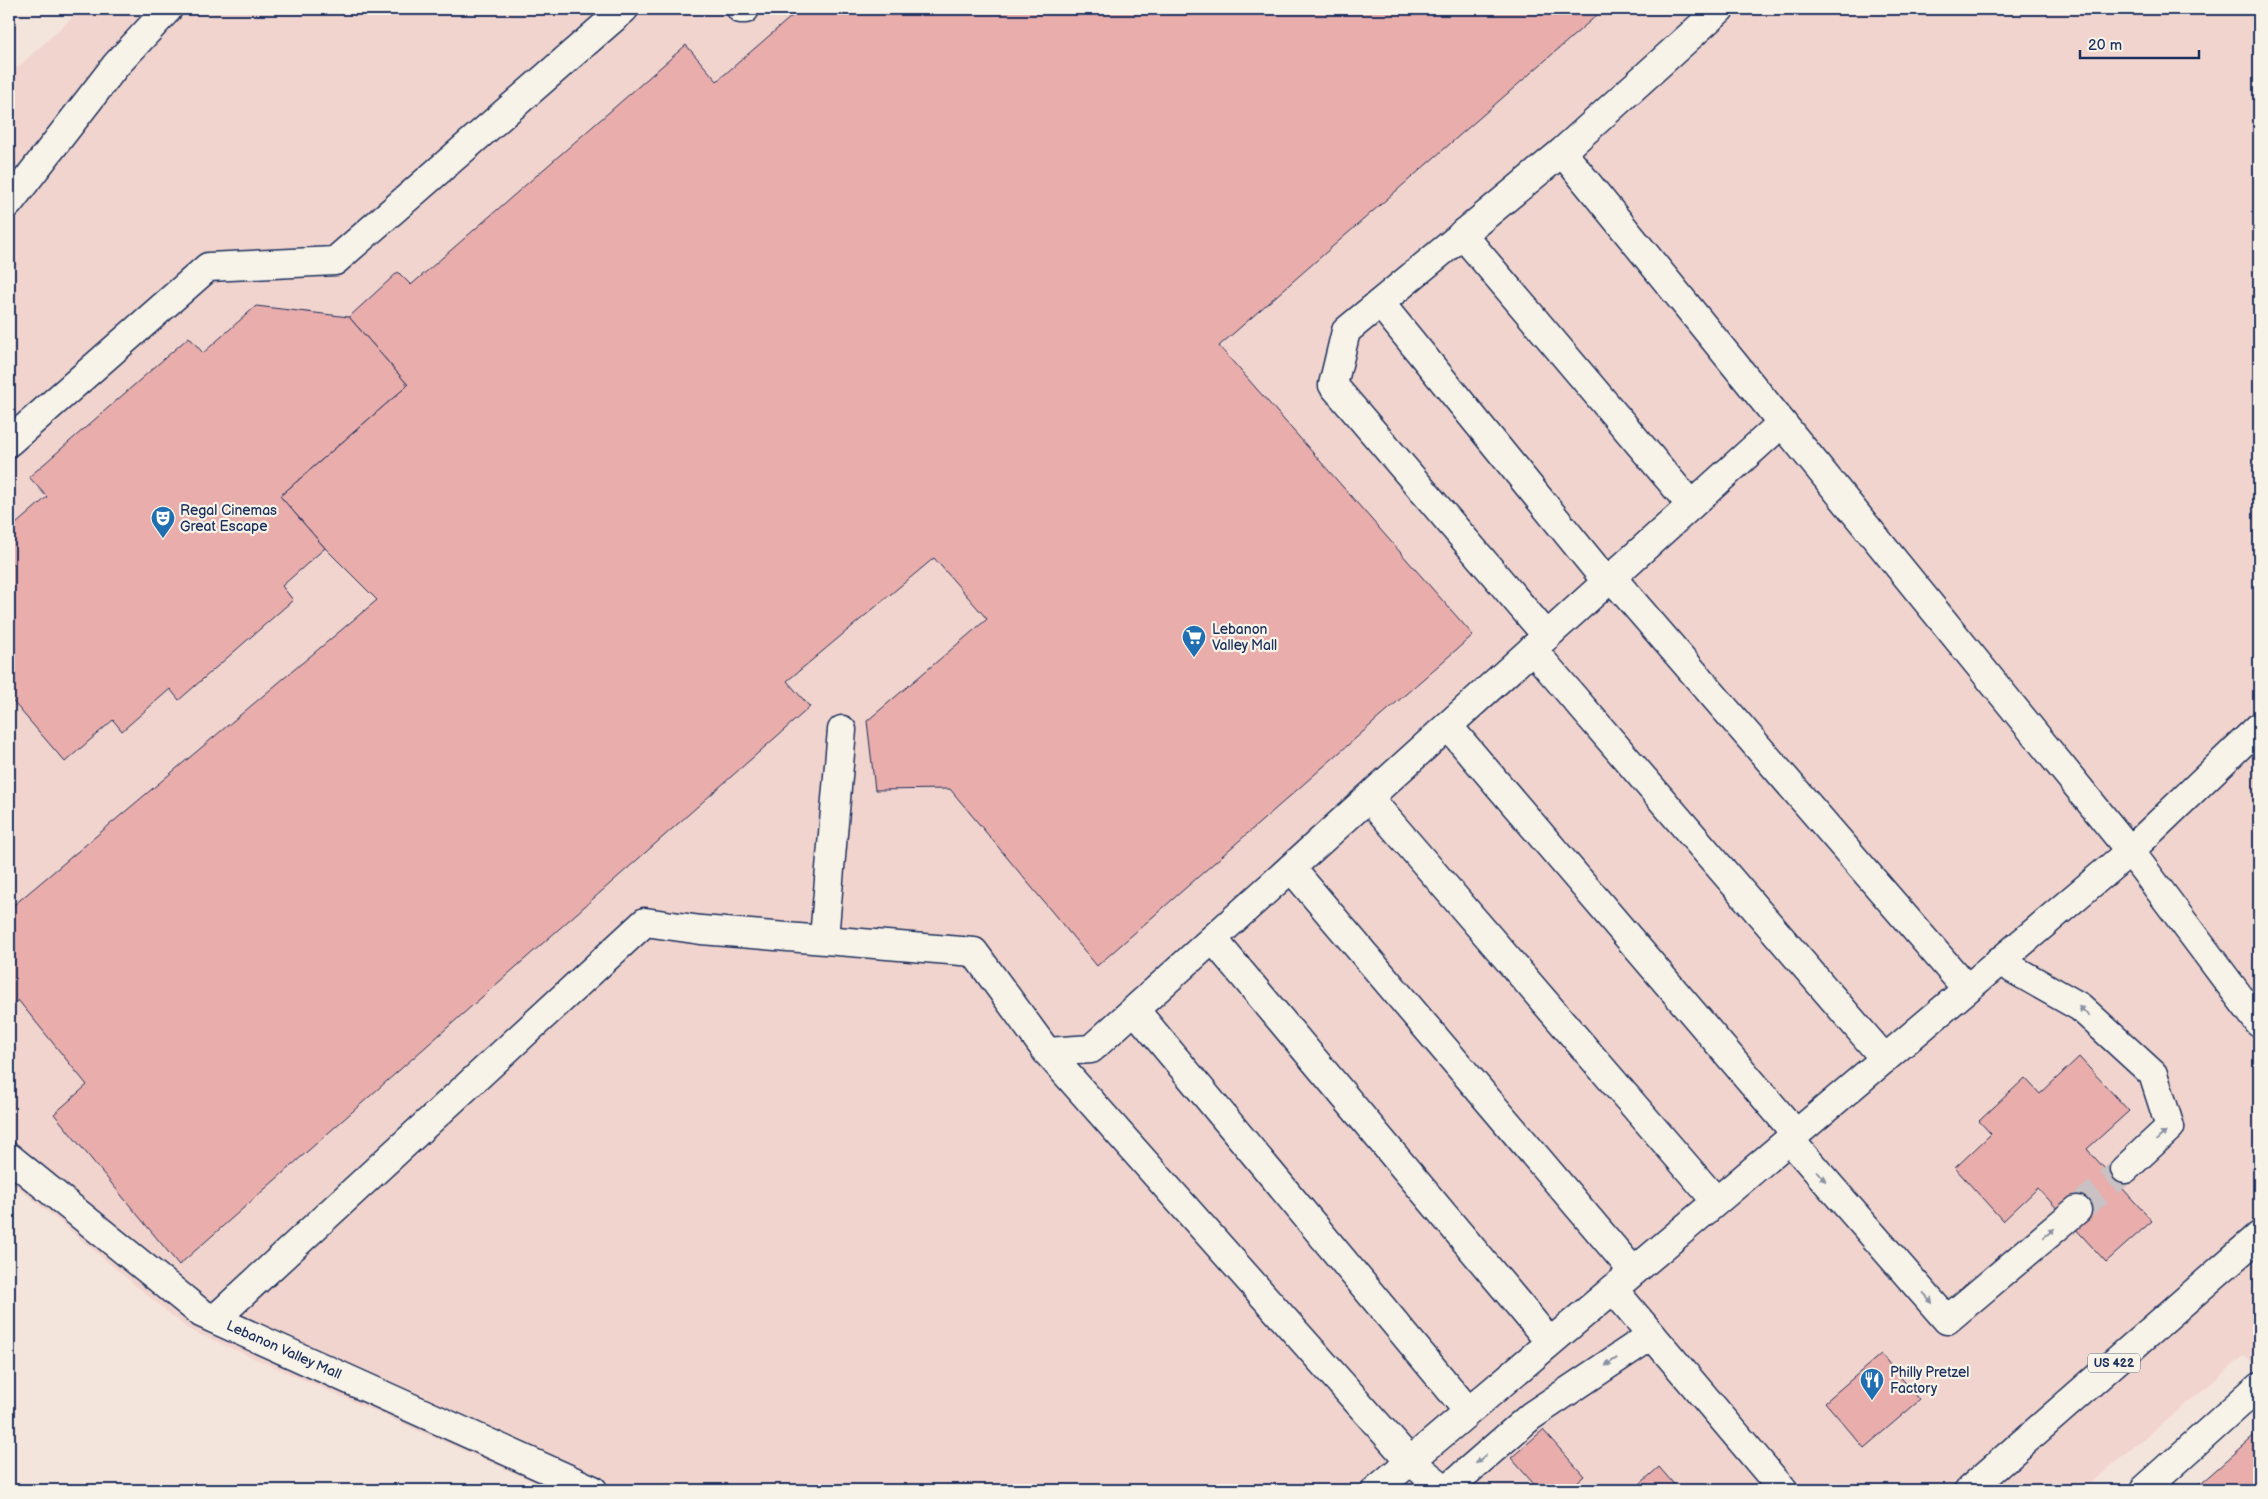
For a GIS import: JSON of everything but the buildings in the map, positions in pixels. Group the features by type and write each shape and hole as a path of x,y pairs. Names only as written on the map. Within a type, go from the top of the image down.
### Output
{"main road":[{"path":"9,202 116,65 168,9"},
{"path":"9,442 208,268 335,261 624,9"},
{"path":"1720,9 1562,152 1346,331 1333,385 1540,643 1885,1059"},
{"path":"1562,152 2130,851 2259,1023"},
{"path":"1462,234 1691,506"},
{"path":"1380,303 1610,580 1967,989"},
{"path":"1047,1052 1091,1049 1782,423"},
{"path":"1448,726 1947,1320 2077,1210"},
{"path":"1376,1490 2130,851 2259,726"},
{"path":"824,938 842,730"},
{"path":"1369,798 1716,1201"},
{"path":"1292,868 1623,1280 1652,1335 1783,1490"},
{"path":"215,1319 645,922 701,930 824,938 974,952 1047,1052 1410,1461 1446,1490 1531,1416 1652,1335"},
{"path":"1213,939 1550,1342"},
{"path":"1999,961 2080,1007 2153,1074 2170,1127 2125,1169"},
{"path":"1135,1010 1468,1411"},
{"name":"Lebanon Valley Mall","path":"9,1158 201,1313 593,1490"},
{"name":"US 422","path":"1969,1490 2259,1236"},
{"path":"2144,1490 2259,1386"}],"shaded area":[{"path":"82,9 2259,9 2259,1369 2244,1356 2082,1490 553,1490 188,1329 9,1180 9,75"}],"tunnel":[{"path":"2077,1210 2125,1169"}],"place":[{"name":"Regal Cinemas Great Escape","path":"163,539"},
{"name":"Lebanon Valley Mall","path":"1194,658"},
{"name":"Philly Pretzel Factory","path":"1872,1401"}]}
